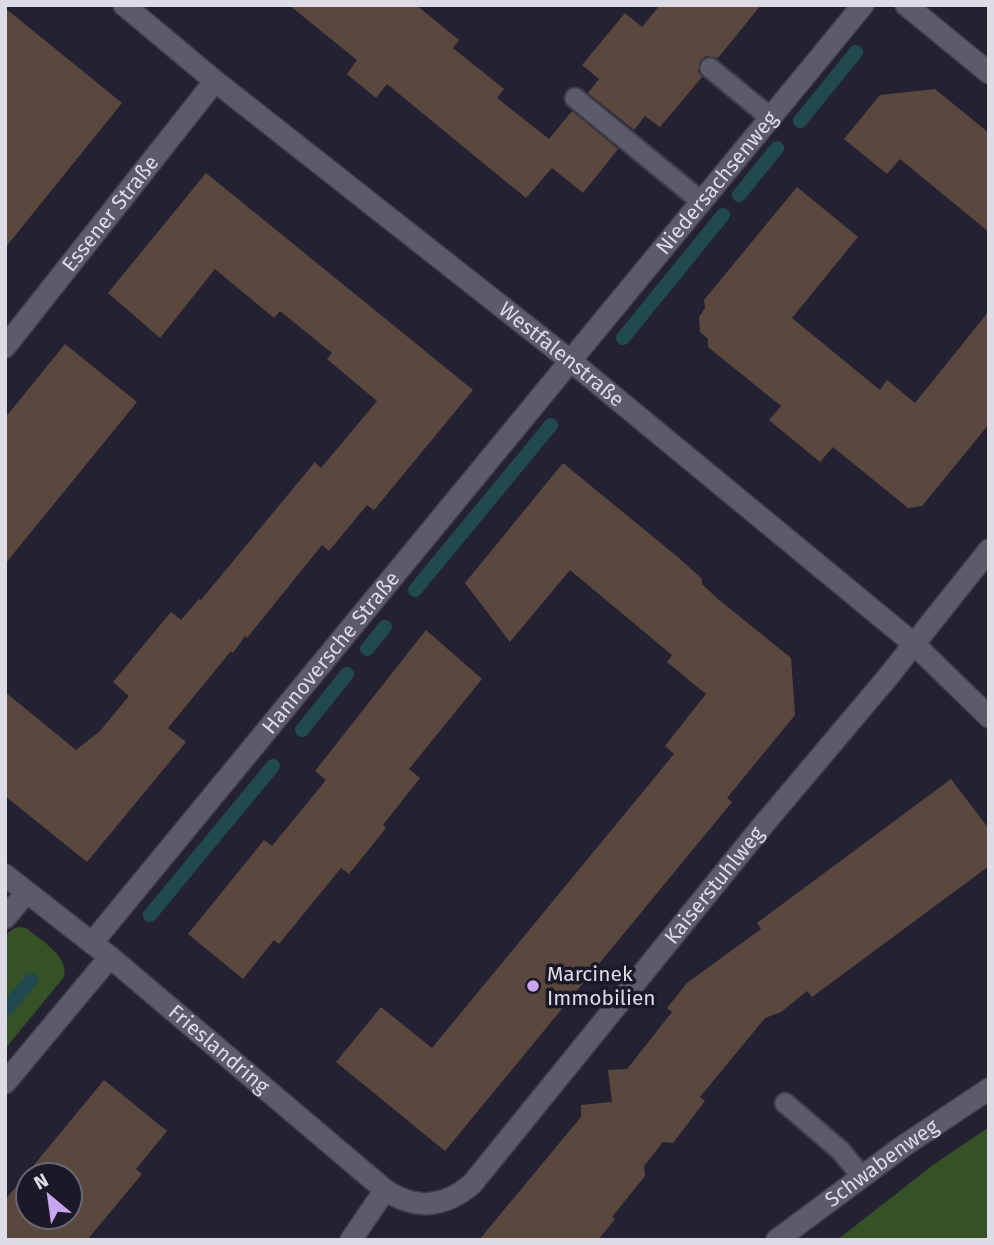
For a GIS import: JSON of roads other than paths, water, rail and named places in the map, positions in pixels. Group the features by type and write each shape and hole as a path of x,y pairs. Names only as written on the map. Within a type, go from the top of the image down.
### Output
{"street":[{"name":"Westfalenstraße","path":"124,5 215,82 572,362 914,644 989,717"},
{"name":"Niedersachsenweg","path":"572,362 863,5"},
{"path":"906,5 989,72"},
{"name":"Essener Straße","path":"5,347 215,82"},
{"name":"Hannoversche Straße","path":"92,943 572,362"},
{"name":"Kaiserstuhlweg","path":"385,1190 401,1201 434,1203 453,1197 472,1184 989,550"},
{"name":"Frieslandring","path":"5,875 110,957 385,1190"},
{"path":"5,918 26,893"},
{"path":"5,1083 110,957"},
{"name":"Schwabenweg","path":"777,1240 989,1089"},
{"path":"351,1240 385,1190"}],"lane":[{"path":"710,68 771,118"},
{"path":"575,98 702,202"},
{"path":"785,1102 841,1151 862,1177"}],"waterway":[{"path":"800,121 856,52"},
{"path":"739,195 777,148"},
{"path":"623,338 723,215"},
{"path":"415,590 551,425"},
{"path":"367,649 385,627"},
{"path":"302,730 347,674"},
{"path":"150,915 273,766"},
{"path":"5,1011 31,980"}],"place":[{"name":"Marcinek Immobilien","path":"533,986"}]}
